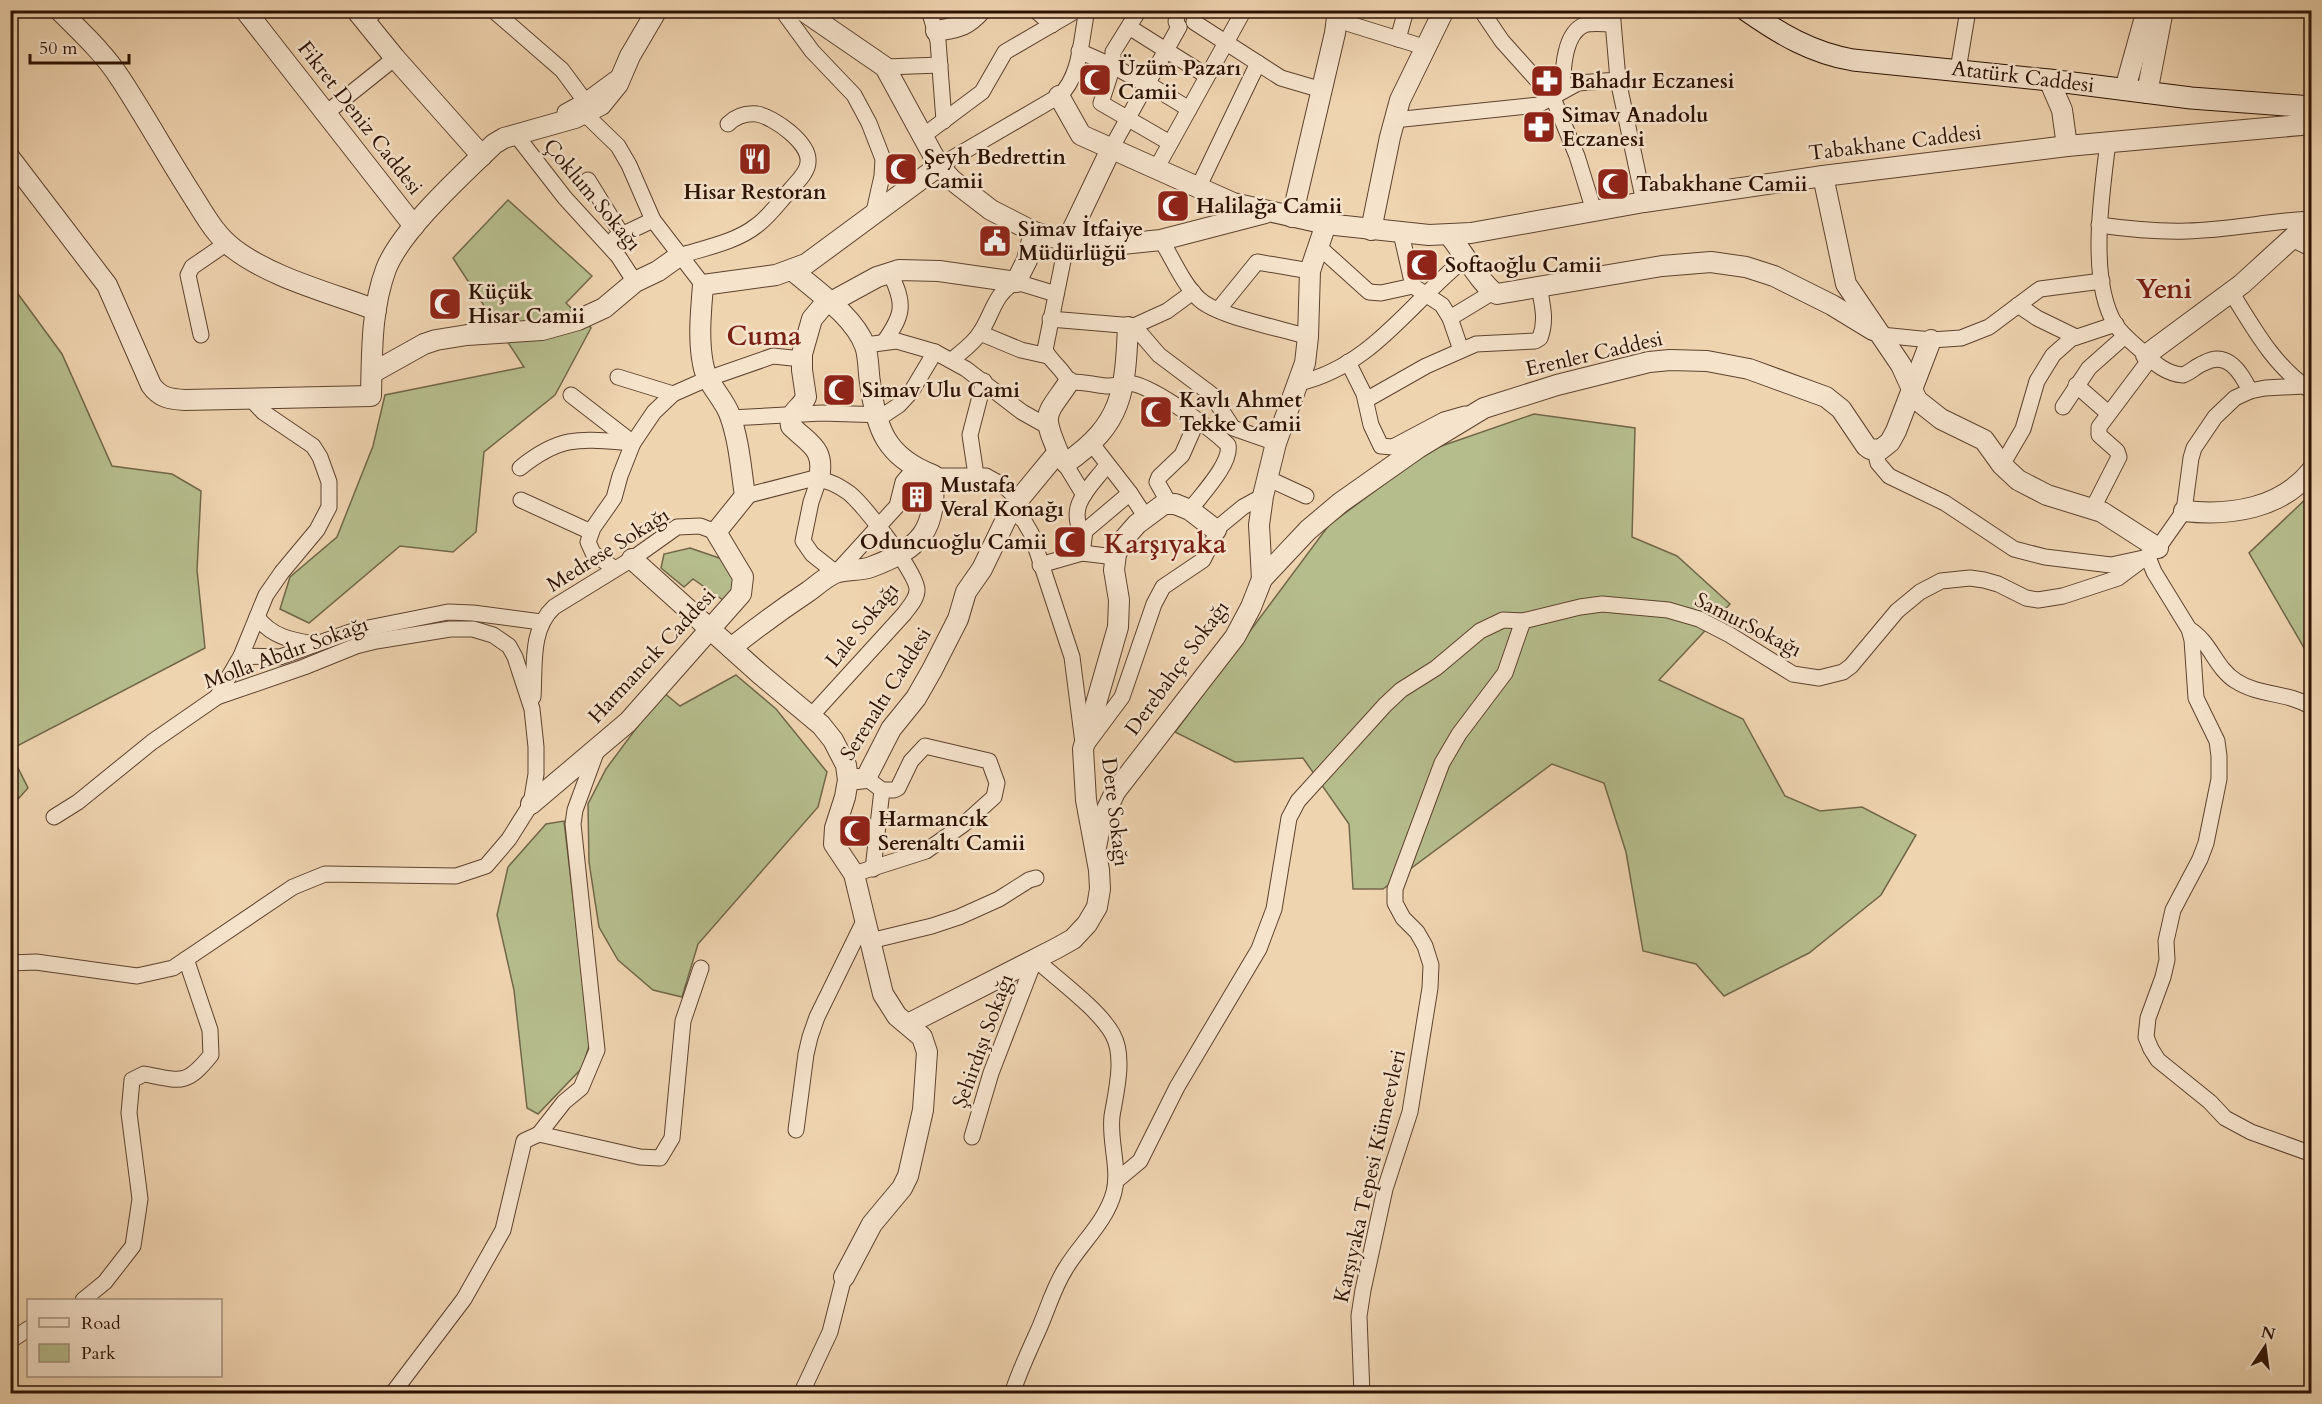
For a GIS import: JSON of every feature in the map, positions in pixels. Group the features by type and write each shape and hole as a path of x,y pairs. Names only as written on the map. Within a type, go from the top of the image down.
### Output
{"main road":[{"name":"Atatürk Caddesi","path":"1746,10 1786,37 1834,57 2147,93 2312,107"}],"street":[{"path":"59,10 118,75 204,215 227,243 247,257 295,280 376,309"},
{"name":"Fikret Deniz Caddesi","path":"246,10 414,226"},
{"path":"493,10 562,70 585,108 622,153 653,220 703,285 700,344 703,366 707,379 724,404 730,418 745,496"},
{"path":"488,150 516,135 609,97 657,10"},
{"path":"782,10 812,51 854,95 870,123 883,159 882,176 874,212"},
{"path":"802,10 885,67 939,165 976,200 1011,222 1067,241 1122,244 1161,240 1267,212"},
{"path":"929,10 936,30 944,121"},
{"path":"936,30 963,26 981,10"},
{"path":"1035,10 1052,25"},
{"path":"923,136 982,92 1005,51 1077,10"},
{"path":"703,285 765,277 792,270 818,256 939,165 1059,96 1072,81 1087,10"},
{"path":"1139,10 1113,52 1113,66 1101,104 1170,143"},
{"path":"1156,169 1244,10"},
{"path":"1398,39 1406,10"},
{"path":"1371,230 1394,120 1405,86 1444,10"},
{"path":"1480,10 1502,41 1558,95"},
{"path":"1958,70 1968,10"},
{"path":"2125,90 2147,10"},
{"path":"2147,93 2163,10"},
{"path":"366,14 395,58 488,150"},
{"path":"1069,382 1065,373 1048,356 1045,345 1067,241 1111,149 1184,15 1281,78 1322,90"},
{"path":"1292,217 1337,15 1424,47"},
{"path":"1594,211 1558,95 1564,57 1578,29 1612,17 1618,80 1644,202"},
{"path":"1129,27 1207,76"},
{"path":"1079,51 1148,83 1189,109"},
{"path":"325,114 395,58"},
{"path":"1198,188 1258,63"},
{"path":"885,67 940,65"},
{"path":"1394,120 1538,105 1571,86 1586,82 1618,80"},
{"path":"2049,80 2062,110 2067,146"},
{"name":"Tabakhane Caddesi","path":"1059,96 1081,135 1233,203 1326,224 1401,233 1449,235 1644,202 1823,176 2067,146 2312,124"},
{"path":"2241,130 2243,102"},
{"path":"10,158 106,285 157,394 184,400 371,396 376,309 387,267 398,247 414,226 509,128 585,108"},
{"path":"372,373 424,344 436,340 467,335 542,330 578,320 604,308 635,282 658,271 679,256 754,228 793,186 808,166 808,156 798,141 764,115 740,116 728,124"},
{"name":"Çoklum Sokağı","path":"516,135 565,198 606,242 635,282"},
{"path":"2108,142 2099,225 2102,282 2120,330 2148,357 2177,375 2191,372 2215,359 2229,362 2238,369 2250,391"},
{"path":"1823,176 1846,284 1901,365 1917,400 1941,419 1984,440 2002,465 2018,480 2032,489 2093,508 2109,516 2153,553 2154,572 2189,629 2192,640 2196,698 2217,741 2219,779 2206,843 2173,910 2168,927 2167,960 2148,1018 2146,1037 2158,1060 2210,1102 2230,1122 2312,1154"},
{"path":"588,180 622,235"},
{"path":"606,242 653,220"},
{"path":"2099,225 2153,231 2188,231 2267,222 2312,220"},
{"path":"2093,508 2119,457 2118,451 2103,439 2098,430 2100,423 2148,357 2264,266 2312,220"},
{"path":"1262,579 1259,525 1265,487 1276,443 1305,363 1310,271 1326,224"},
{"path":"952,360 980,333 1002,291 1016,282 1027,260 1034,231"},
{"path":"1401,233 1409,279 1413,286 1442,305 1450,318 1461,350"},
{"path":"1449,235 1493,292 1503,294 1539,286 1691,262 1731,264 1774,276 1832,305 1881,335 1931,340 1961,338 1980,332 2033,293 2046,287 2102,282"},
{"path":"2292,239 2312,249"},
{"path":"1161,240 1200,300 1218,310 1308,337"},
{"path":"201,335 188,275 192,267 227,243"},
{"path":"1318,246 1369,292 1381,293 1413,286"},
{"path":"1299,383 1322,377 1348,363 1390,332 1440,279 1467,257"},
{"path":"1218,310 1257,262 1310,271"},
{"path":"933,475 930,524 922,537 899,554 870,568 836,573 812,554 803,541 811,502 819,479 821,460 819,453 791,426 791,415 807,398 802,359 812,319 822,307 877,277 914,269 1016,282 1056,294"},
{"path":"792,270 874,344 905,343 952,360 984,381 1022,412 1047,426"},
{"path":"874,344 895,327 901,310 898,292 890,273"},
{"path":"1366,400 1426,366 1476,344 1535,341 1540,338 1544,314 1539,286"},
{"path":"1050,319 1131,326 1167,311 1193,292"},
{"path":"1450,318 1493,292"},
{"name":"SamurSokağı","path":"2231,292 2268,351 2283,368 2308,389"},
{"path":"2018,305 2037,318 2076,337"},
{"path":"1131,326 1159,355 1211,394 1229,424 1240,431 1276,443"},
{"name":"Serenaltı Caddesi","path":"623,564 711,630 811,716 833,740 846,765 857,779 891,729 916,698 958,619 966,592 982,569 1015,504 1062,457 1092,444 1113,417 1120,401 1131,326"},
{"path":"2002,465 2023,429 2037,381 2046,365 2065,343 2076,337 2120,330"},
{"path":"2063,407 2076,385 2120,330"},
{"path":"980,333 1021,350 1048,356"},
{"path":"1931,340 1890,442 1886,448 1875,450 1878,463 1889,476 1946,503 2014,549 2045,557 2102,564 2127,563 2153,553"},
{"path":"874,344 876,415 882,434 895,452 916,467 933,475"},
{"path":"730,418 822,413 876,415 890,412 912,392 934,352"},
{"path":"623,564 593,553 588,542 591,532 614,498 633,443 654,412 673,394 707,379 773,356 802,359"},
{"name":"Erenler Caddesi","path":"1262,579 1308,530 1334,508 1418,447 1484,408 1557,385 1649,362 1707,361 1749,369 1826,397 1841,409 1866,446 1875,450"},
{"path":"1348,363 1366,400 1377,441 1381,446 1387,448 1444,420 1484,408"},
{"path":"618,377 673,394"},
{"path":"976,475 970,435 984,381"},
{"path":"1069,382 1087,382 1105,386 1133,384 1146,389 1197,421 1228,445"},
{"path":"1069,382 1049,412 1047,426 1084,495"},
{"path":"2076,385 2108,413"},
{"name":"SamurSokağı","path":"1523,621 1602,604 1668,610 1699,619 1730,635 1793,674 1819,678 1837,674 1851,666 1897,610 1920,592 1941,581 1970,578 1984,580 1998,584 2026,598 2048,600 2118,578 2153,553 2184,511 2189,468 2194,448 2215,417 2235,398 2250,391 2265,388 2308,389"},
{"path":"571,395 633,443"},
{"path":"217,697 241,656 273,583 317,530 329,507 330,493 326,470 313,446 262,412 250,398"},
{"path":"1169,503 1157,482 1159,477 1182,455 1197,421"},
{"path":"1190,510 1219,472 1229,452 1229,424"},
{"path":"520,468 546,449 568,441 633,443"},
{"path":"1092,444 1145,516"},
{"path":"1083,536 1076,520 1077,507 1107,465"},
{"path":"2184,511 2221,514 2260,504 2291,491 2312,470"},
{"path":"731,648 774,615 836,573 897,506 905,479 912,476 976,475 995,480 1015,504 1028,526 1072,657 1083,749"},
{"path":"716,532 745,496 819,479"},
{"name":"Lale Sokağı","path":"811,716 904,614 915,597 917,587 913,575 899,554 850,494 830,482 819,479"},
{"path":"1265,487 1306,496"},
{"name":"Dere Sokağı","path":"908,1024 1073,939 1087,924 1096,907 1100,889 1086,800 1083,749 1122,697 1159,593 1167,583 1191,570 1203,560 1210,549 1216,530 1265,487"},
{"path":"1082,553 1083,536 1087,528 1130,494"},
{"path":"520,500 591,532"},
{"path":"1083,749 1118,627 1119,600 1114,570 1115,557 1123,540 1145,516 1169,503 1190,510 1216,530"},
{"name":"Medrese Sokağı","path":"532,709 537,640 542,622 554,607 677,527 700,526 716,532"},
{"name":"Harmancık Caddesi","path":"531,804 628,722 737,601 743,586 743,577 716,532"},
{"path":"1040,565 1082,553 1115,557"},
{"name":"Derebahçe Sokağı","path":"1095,847 1101,822 1115,792 1235,637 1251,607 1262,579"},
{"path":"241,656 280,657 362,628 448,612 542,622"},
{"path":"257,617 263,625 277,635 314,644"},
{"path":"1116,1181 1140,1161 1169,1101 1259,949 1274,909 1289,818 1298,801 1384,705 1401,690 1436,668 1491,624 1503,620 1523,621"},
{"name":"Karşıyaka Tepesi Kümeevleri","path":"1362,1394 1359,1316 1363,1290 1385,1189 1410,1112 1430,988 1431,965 1425,946 1417,932 1403,918 1395,903 1395,889 1442,763 1459,734 1505,673 1523,621"},
{"name":"Molla Abdır Sokağı","path":"54,817 78,802 152,742 217,697 356,646 420,633 462,628 493,635 508,646 526,684 532,709 536,747 536,774 531,804"},
{"path":"2189,629 2205,641 2225,673 2235,681 2257,690 2292,697 2312,707"},
{"path":"925,747 989,761 997,783 994,797 989,802 940,842 914,856 863,872 834,844 835,828 845,797 857,779 882,790 889,791 898,788 911,761 925,747"},
{"path":"392,1394 464,1299 503,1230 524,1141 539,1134 564,1102 581,1088 597,1050 573,824 575,810 597,750"},
{"path":"801,1394 830,1332 844,1276 872,1224 902,1188 912,1162 923,1110 927,1052 922,1037 897,1016 883,994 865,918 863,872 882,790"},
{"path":"10,963 36,962 137,976 173,968 293,887 326,874 456,876 486,866 509,839 531,804"},
{"path":"870,941 959,917 1036,878"},
{"path":"796,1130 810,1037 817,1017 865,918"},
{"path":"84,1299 105,1282 133,1246 140,1199 129,1113 132,1080 144,1074 179,1081 197,1073 211,1055 210,1030 186,959"},
{"path":"1012,1394 1053,1290 1106,1213 1114,1194 1116,1181 1110,1128 1118,1072 1118,1052 1114,1037 1106,1025 1086,1005 1035,959"},
{"name":"Şehirdışı Sokağı","path":"972,1137 994,1064 1035,959"},
{"path":"539,1134 640,1156 660,1158 672,1138 684,1021 701,968"},
{"path":"10,1341 27,1329"}],"green space":[{"path":"508,200 592,276 566,303 591,328 555,395 484,452 476,532 453,552 400,546 309,623 280,609 290,577 337,537 373,446 385,395 524,367 453,258"},
{"path":"10,283 62,354 112,466 172,474 201,491 197,570 205,648 15,747 11,754 28,788 11,807"},
{"path":"1534,414 1635,428 1632,537 1677,556 1730,604 1659,680 1743,719 1785,796 1820,811 1862,807 1916,835 1881,895 1809,953 1724,996 1696,964 1643,951 1626,852 1604,783 1552,764 1383,889 1353,889 1349,824 1303,758 1235,762 1175,732 1329,525 1430,450"},
{"path":"2311,494 2311,660 2249,553"},
{"path":"690,548 722,559 737,581 735,594 723,600 693,579 684,587 661,568 664,554"},
{"path":"736,675 776,709 827,772 818,807 698,944 682,997 653,990 618,960 599,927 589,862 588,804 606,769 663,692 680,706"},
{"path":"564,821 590,1043 582,1068 538,1114 527,1108 514,990 497,915 508,867 546,824"}],"place":[{"name":"Üzüm Pazarı Camii","path":"1095,80"},
{"name":"Bahadır Eczanesi","path":"1547,81"},
{"name":"Simav Anadolu Eczanesi","path":"1539,127"},
{"name":"Hisar Restoran","path":"755,159"},
{"name":"Şeyh Bedrettin Camii","path":"901,169"},
{"name":"Tabakhane Camii","path":"1613,184"},
{"name":"Halilağa Camii","path":"1173,206"},
{"name":"Simav İtfaiye Müdürlüğü","path":"995,241"},
{"name":"Softaoğlu Camii","path":"1422,265"},
{"name":"Küçük Hisar Camii","path":"445,304"},
{"name":"Simav Ulu Cami","path":"839,390"},
{"name":"Kavlı Ahmet Tekke Camii","path":"1156,412"},
{"name":"Mustafa Veral Konağı","path":"917,497"},
{"name":"Oduncuoğlu Camii","path":"1070,542"},
{"name":"Harmancık Serenaltı Camii","path":"855,831"}],"district":[{"name":"Yeni","path":"2164,289"},
{"name":"Cuma","path":"764,336"},
{"name":"Karşıyaka","path":"1165,544"}]}
